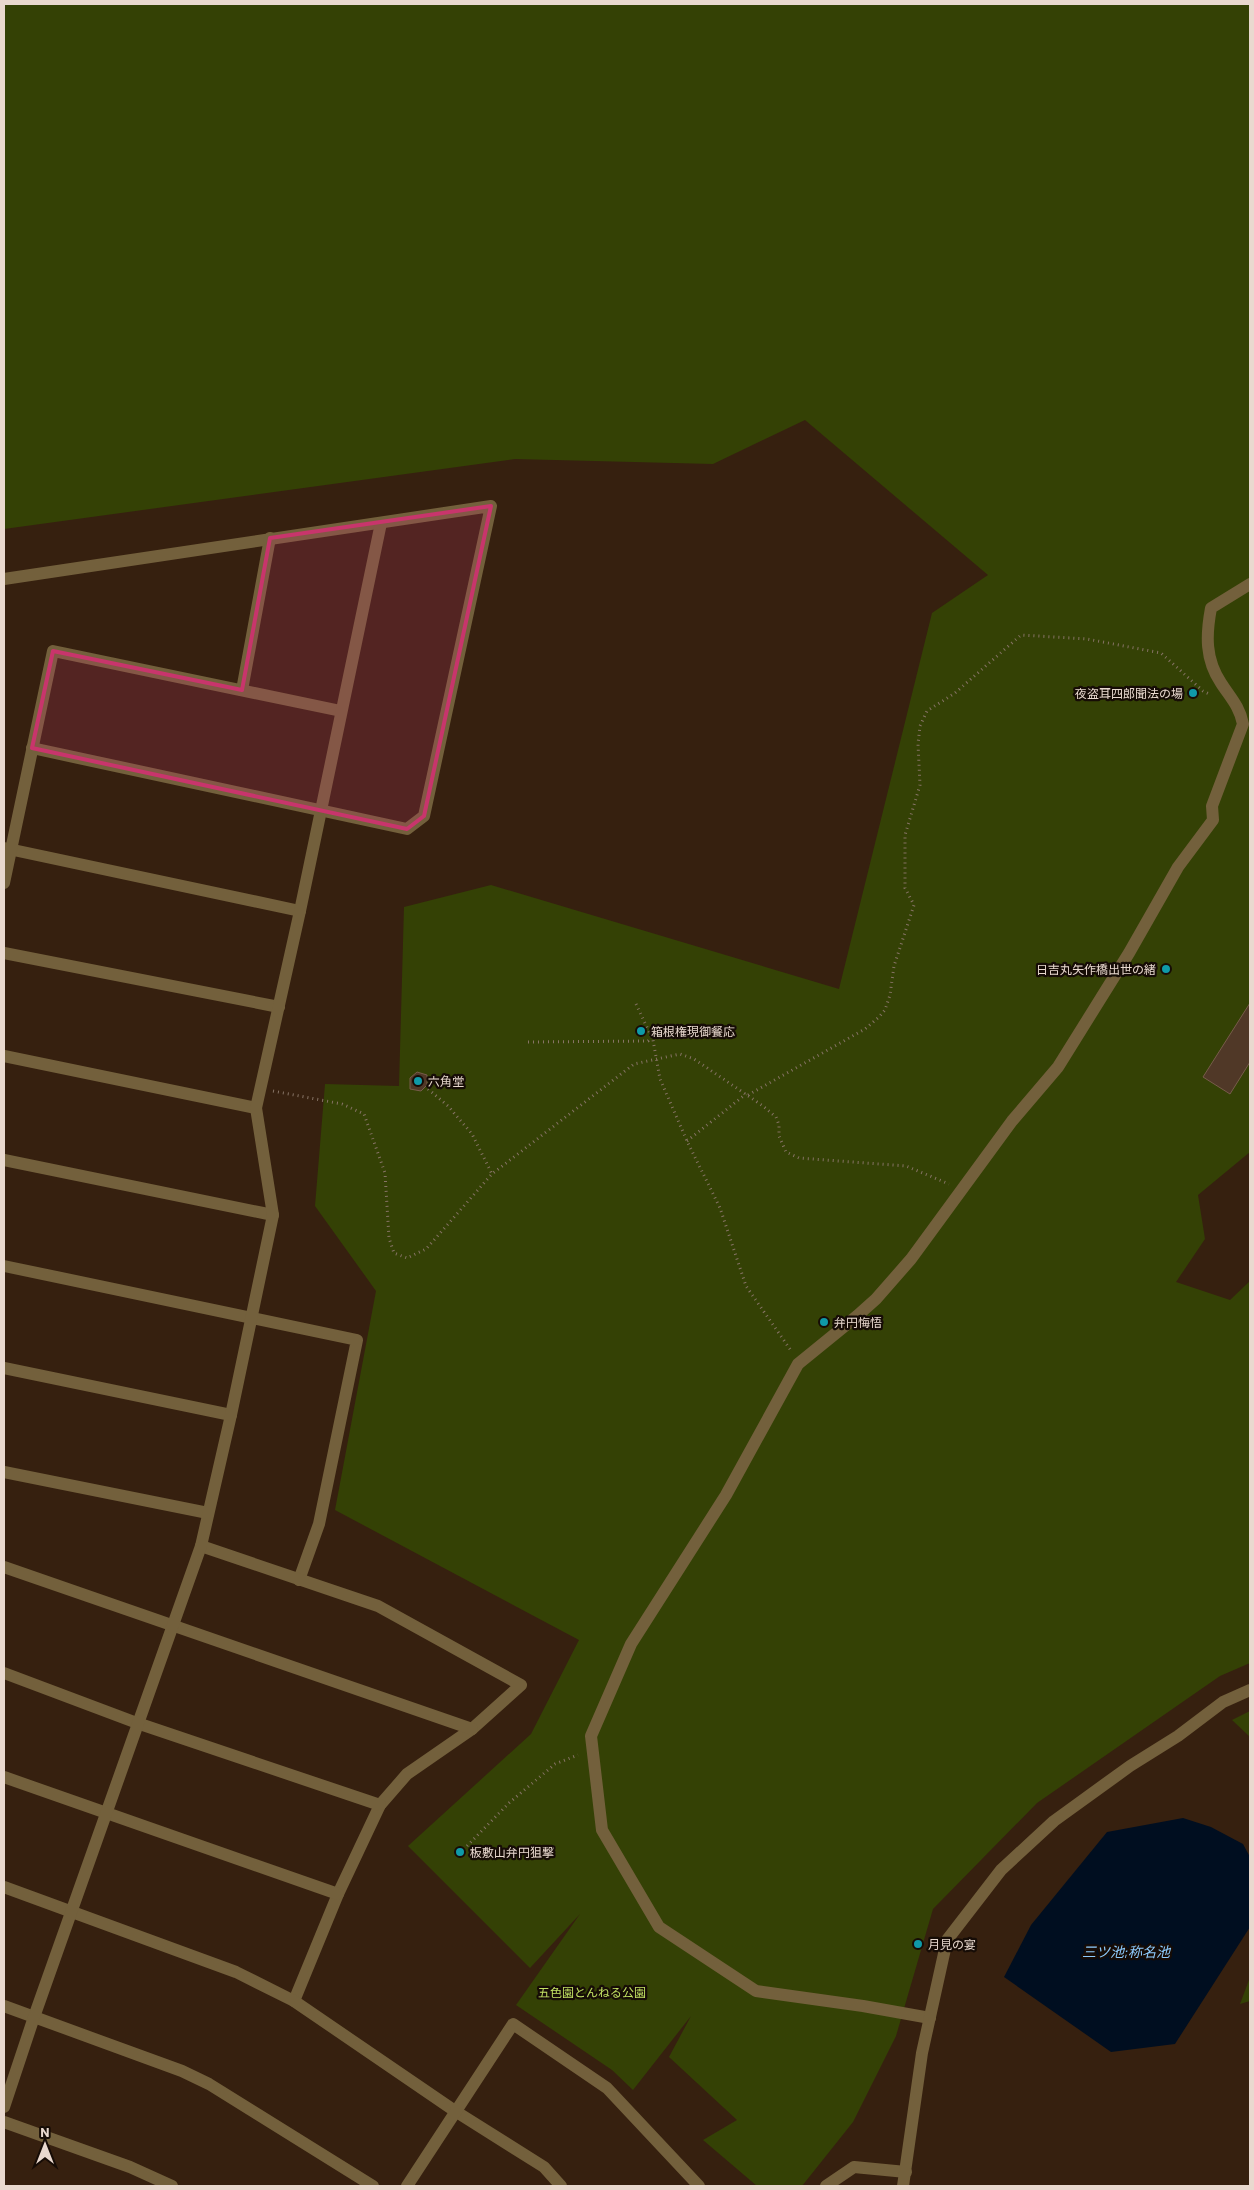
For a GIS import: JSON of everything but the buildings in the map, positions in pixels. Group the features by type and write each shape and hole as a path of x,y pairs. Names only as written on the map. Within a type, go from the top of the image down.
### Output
{"street":[{"path":"4,579 491,506 424,816 408,829 32,748"},
{"path":"4,2108 71,1911 201,1546 232,1415 273,1215 256,1108 322,809 381,523"},
{"path":"242,690 270,538"},
{"path":"930,2018 863,2006 756,1991 659,1927 602,1830 591,1736 631,1644 726,1495 798,1364 876,1299 911,1259 1012,1121 1058,1067 1129,953 1178,867 1213,820 1212,806 1243,724 1241,712 1219,681 1208,653 1207,631 1211,608 1250,584"},
{"path":"4,883 7,848 32,748 53,650 341,711"},
{"path":"7,848 300,911"},
{"path":"4,953 279,1007"},
{"path":"4,1056 256,1108"},
{"path":"4,1160 273,1215"},
{"path":"4,1266 357,1340 319,1524 299,1580"},
{"path":"4,1368 232,1415"},
{"path":"4,1472 208,1513"},
{"path":"201,1546 378,1606 521,1685 472,1729 407,1774 380,1805 338,1894 294,2001"},
{"path":"4,1567 472,1729"},
{"path":"4,1673 138,1723 380,1805"},
{"path":"903,2186 922,2053 947,1940 1001,1870 1054,1821 1130,1766 1178,1736 1223,1702 1250,1690"},
{"path":"4,1777 338,1894"},
{"path":"4,1887 236,1972 294,2001 455,2111 544,2168 561,2186"},
{"path":"4,2006 182,2071 209,2084 373,2186"},
{"path":"407,2186 513,2024 607,2088 699,2186"},
{"path":"4,2122 130,2166 172,2186"},
{"path":"826,2186 854,2166 906,2172"}],"path":[{"path":"687,1141 747,1095 865,1029 885,1010 890,995 894,966 914,905 905,888 905,835 920,785 918,744 920,726 928,711 955,693 1022,635 1087,639 1161,653 1203,691 1211,694"},
{"path":"636,1004 652,1037 660,1079 687,1141 723,1215 746,1286 788,1344 798,1364"},
{"path":"528,1042 648,1041 652,1037"},
{"path":"261,1089 342,1104 364,1114 385,1173 389,1238 394,1254 408,1258 426,1249 492,1174 634,1064 657,1057 680,1054 694,1059 776,1117 778,1136 786,1152 799,1158 906,1166 961,1190"},
{"path":"428,1089 448,1106 472,1134 492,1174"},
{"path":"467,1846 509,1803 555,1764 592,1749"}],"highlighted area":[{"path":"491,506 424,816 407,829 32,748 53,651 242,690 270,538"}],"green space":[{"name":"五色園とんねる公園","path":"4,4 1250,4 1250,1152 1198,1195 1205,1239 1176,1282 1230,1300 1250,1281 1250,1663 1220,1676 1037,1803 933,1909 896,2036 853,2122 802,2186 757,2186 703,2140 737,2120 669,2057 691,2016 633,2090 612,2070 516,2005 580,1914 530,1968 408,1846 531,1734 579,1640 335,1510 376,1291 315,1206 325,1084 399,1086 404,907 491,885 839,989 932,613 988,575 805,420 713,464 515,459 4,529"},
{"path":"1250,1711 1250,1737 1232,1720"},
{"path":"1250,1978 1250,2001 1240,2004 1249,1980"}],"water":[{"name":"三ツ池;称名池","path":"1183,1818 1211,1827 1243,1844 1250,1857 1250,1927 1175,2044 1111,2052 1004,1977 1031,1925 1107,1832"}],"place":[{"name":"夜盗耳四郎聞法の場","path":"1193,693"},
{"name":"日吉丸矢作橋出世の緒","path":"1166,969"},
{"name":"箱根権現御餐応","path":"641,1031"},
{"name":"六角堂","path":"418,1081"},
{"name":"弁円悔悟","path":"824,1322"},
{"name":"板敷山弁円狙撃","path":"460,1852"},
{"name":"月見の宴","path":"918,1944"}]}
